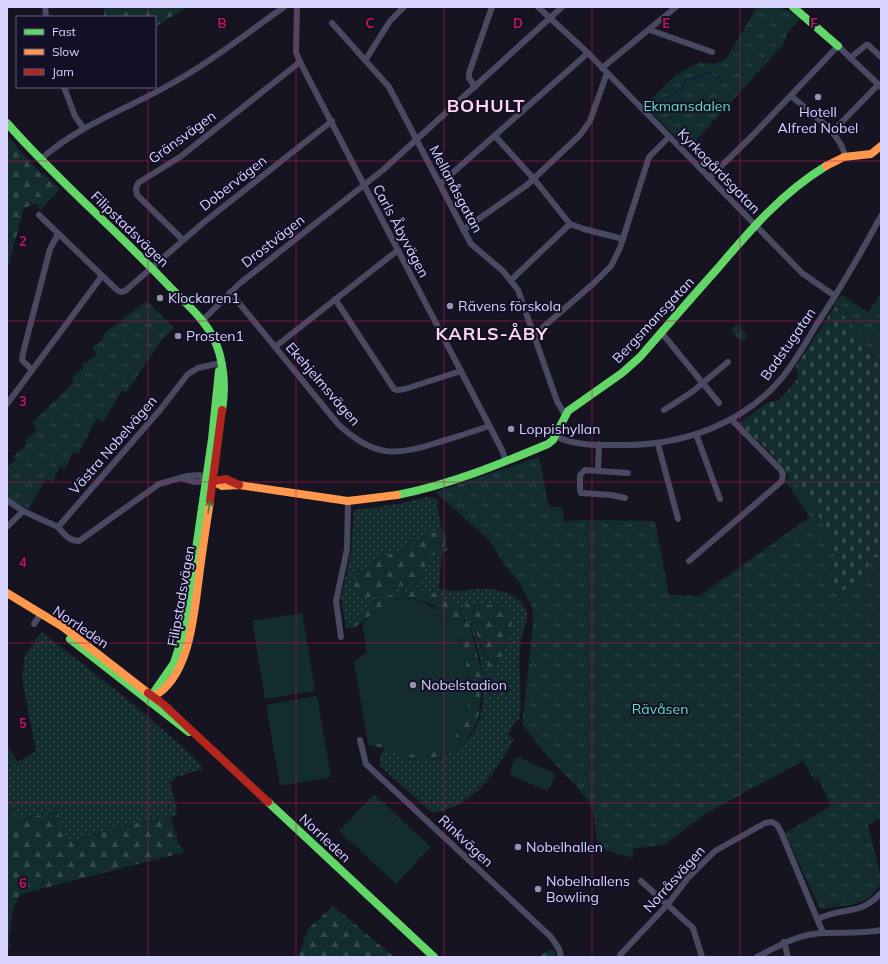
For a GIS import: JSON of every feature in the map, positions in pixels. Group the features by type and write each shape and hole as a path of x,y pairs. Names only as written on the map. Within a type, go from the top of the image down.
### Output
{"street":[{"path":"40,160 59,144 84,129 131,106 194,71 284,7"},
{"name":"Carls Åbyvägen","path":"297,7 296,52 300,62 332,121 506,461"},
{"path":"366,59 390,21 404,7"},
{"path":"475,87 469,78 469,73 492,7"},
{"name":"Kyrkogårdsgatan","path":"538,7 551,17 588,53 802,273 835,296"},
{"name":"Drostvägen","path":"202,321 230,292 364,185 417,139 562,7"},
{"path":"463,230 534,179 585,129 594,112 604,71 676,7"},
{"path":"793,7 838,46 880,86 832,132"},
{"name":"Mellanåsgatan","path":"332,23 366,59 389,87 471,244 511,280 521,298 557,401 565,415"},
{"path":"650,30 712,52"},
{"path":"850,58 866,45 868,45 881,57"},
{"path":"709,178 791,96 838,46"},
{"path":"440,184 588,53"},
{"name":"Gränsvägen","path":"183,240 137,195 136,189 138,183 180,157 300,62"},
{"path":"64,88 74,116 84,129"},
{"path":"791,96 832,132 842,143 845,157"},
{"name":"Dobervägen","path":"102,276 121,292 125,291 183,240 332,121"},
{"name":"Filipstadsvägen","path":"7,123 40,160 152,267 202,321 214,339 224,381 223,400 182,643 174,663 154,692 152,699"},
{"path":"494,136 534,179 570,224 623,239"},
{"path":"534,335 605,273 616,257 649,157 669,137"},
{"name":"Bergsmansgatan","path":"58,527 68,538 73,541 79,540 159,484 182,478 200,476 222,486 239,485 294,495 348,501 402,495 506,461 548,444 555,436 565,415 572,408 631,366 755,225 795,187 826,166 845,157 871,154 881,146"},
{"path":"7,404 31,369 102,276 39,215"},
{"name":"Badstugatan","path":"555,436 570,442 599,444 658,444 696,434 731,419 758,402 781,379 835,296 881,216"},
{"path":"511,280 570,224"},
{"path":"31,369 22,360 22,353 50,249 58,234"},
{"path":"275,347 398,250"},
{"name":"Ekehjelmsvägen","path":"230,292 338,424 356,439 367,445 388,452 408,452 489,426"},
{"path":"335,299 394,389 405,389 461,371"},
{"path":"662,332 718,403"},
{"path":"664,410 682,399 728,362"},
{"name":"Västra Nobelvägen","path":"58,527 160,410 188,374 198,368 220,364"},
{"path":"689,562 782,481 783,474 780,469 731,419"},
{"path":"696,434 720,498"},
{"path":"598,471 599,444"},
{"path":"658,444 678,519"},
{"path":"625,498 611,494 581,493 581,472 585,470 628,473"},
{"path":"7,500 23,511 58,527"},
{"path":"341,637 336,601 347,549 348,501"},
{"path":"7,527 23,511"},
{"name":"Norrleden","path":"7,593 63,628 185,724 198,738 434,957"},
{"path":"34,624 40,615"},
{"name":"Rinkvägen","path":"360,740 366,764 551,937 559,949 561,957"},
{"name":"Norråsvägen","path":"620,956 668,904 683,884 715,851 765,823 772,822 777,825 781,832 823,933"},
{"path":"641,881 693,928 702,957"},
{"path":"818,919 828,914 861,908 869,904 881,893"},
{"path":"757,957 784,942 801,936 823,933 851,934 881,930"},
{"path":"784,942 788,957"}],"green space":[{"path":"104,7 187,7 156,26 156,16 104,16"},
{"name":"Ekmansdalen","path":"757,7 785,9 800,19 788,32 783,45 688,149 644,105 676,75 700,62 714,64 726,59"},
{"path":"7,136 37,169 60,189 40,211 38,206 35,204 24,208 7,271"},
{"path":"881,293 881,368 856,330 833,304 842,295 868,312"},
{"path":"147,301 174,328 161,341 126,393 122,391 103,422 96,419 78,454 73,452 66,468 60,466 53,482 46,479 28,510 7,497 7,467 16,459 14,456 27,444 25,441 37,430 32,423 74,382 71,378 84,368 82,365 97,355 92,348 104,338 102,335"},
{"path":"835,306 856,330 881,368 881,554 869,562 868,574 839,593 832,591 830,585 831,574 817,513 770,452 739,424 768,402 778,401 798,379 796,366"},
{"path":"737,324 748,336 741,342 731,330"},
{"name":"Rävåsen","path":"539,457 549,507 562,507 565,522 576,520 655,521 669,595 699,596 810,517 785,481 791,477 821,519 830,538 834,553 831,580 832,591 839,593 868,574 868,562 881,554 881,818 868,825 881,876 881,884 869,898 856,904 820,909 785,833 831,806 818,778 814,780 803,761 705,814 666,844 633,849 633,858 598,848 593,810 584,795 543,751 522,724 533,625 532,607 520,584 505,565 489,540 435,492"},
{"path":"427,497 438,499 437,507 442,529 420,538 402,550 376,558 373,596 402,585 421,581 428,560 445,545 450,549 442,553 439,588 451,591 490,589 511,594 520,600 527,613 519,661 521,700 519,720 515,722 508,735 514,739 491,776 472,796 447,809 432,813 379,765 380,756 385,748 415,760 433,760 458,748 471,736 479,721 483,698 482,672 474,636 463,615 437,593 380,599 346,628 341,598 351,551 354,510 398,504","holes":["465,604 484,605 485,660"]},
{"path":"442,529 447,537 445,545 428,560 421,581 402,585 373,596 363,598 352,589 356,576 376,558 402,550 420,538"},
{"path":"418,589 437,593 455,606 469,624 483,676 478,721 462,746 443,757 425,761 407,758 385,748 368,745 367,738 385,745 460,727 469,701 467,670 459,637 446,615 432,604 411,597 392,600 352,629 346,628 370,606 378,601 395,593"},
{"name":"Nobelstadion","path":"410,598 437,609 445,615 450,622 456,631 460,643 469,682 469,702 455,738 448,746 442,749 429,754 421,755 405,753 367,738 354,662 367,652 362,623 391,600"},
{"path":"465,604 505,606 513,612 511,629 503,654 491,677 478,637 467,613"},
{"path":"302,613 315,691 265,699 252,621"},
{"path":"42,632 137,707 196,759 203,769 177,777 170,783 177,808 176,814 171,817 135,823 68,842 58,812 19,819 12,815 9,803 8,768 36,751 22,679 25,655"},
{"path":"317,696 331,777 280,786 266,705"},
{"path":"7,738 9,749 18,762 8,768 9,803 12,815 19,819 58,812 68,842 135,823 171,817 179,845 185,852 21,894 15,904 12,916 9,940 11,945 7,953"},
{"path":"518,757 554,773 555,777 549,789 545,790 512,776 510,771 515,759"},
{"path":"374,794 431,847 396,884 339,831"},
{"path":"333,906 394,957 298,957 308,929"},
{"path":"549,950 554,950 555,957 538,957"}],"waterway":[{"path":"659,101 681,90 688,78 695,79 708,73 716,78 719,77 721,81"}],"traffic: fast":[{"path":"793,7 838,46"},
{"path":"7,123 26,144 193,310 205,324 214,339 222,365 224,383 222,410"},
{"path":"397,495 455,480 548,444 553,440 568,411 622,373 640,357 768,212 810,176 826,166"},
{"path":"150,702 154,692 174,663 184,632 212,439 219,371"},
{"path":"70,639 189,732"},
{"path":"268,802 434,957"}],"traffic: slow":[{"path":"826,166 844,157 871,154 881,146"},
{"path":"213,481 222,486 239,485 348,501 397,495"},
{"path":"154,696 166,687 176,674 188,643 195,608 210,501"},
{"path":"7,593 63,627 148,693"}],"traffic: jam":[{"path":"210,501 222,410"},
{"path":"213,481 226,479 239,485"},
{"path":"148,693 163,704 268,802"}],"place":[{"name":"Hotell Alfred Nobel","path":"818,97"},
{"name":"Klockaren1","path":"160,298"},
{"name":"Rävens förskola","path":"450,306"},
{"name":"Prosten1","path":"178,336"},
{"name":"Loppishyllan","path":"511,429"},
{"name":"Nobelstadion","path":"413,685"},
{"name":"Nobelhallen","path":"518,847"},
{"name":"Nobelhallens Bowling","path":"538,889"}],"district":[{"name":"BOHULT","path":"486,106"},
{"name":"KARLS-ÅBY","path":"492,334"}]}
